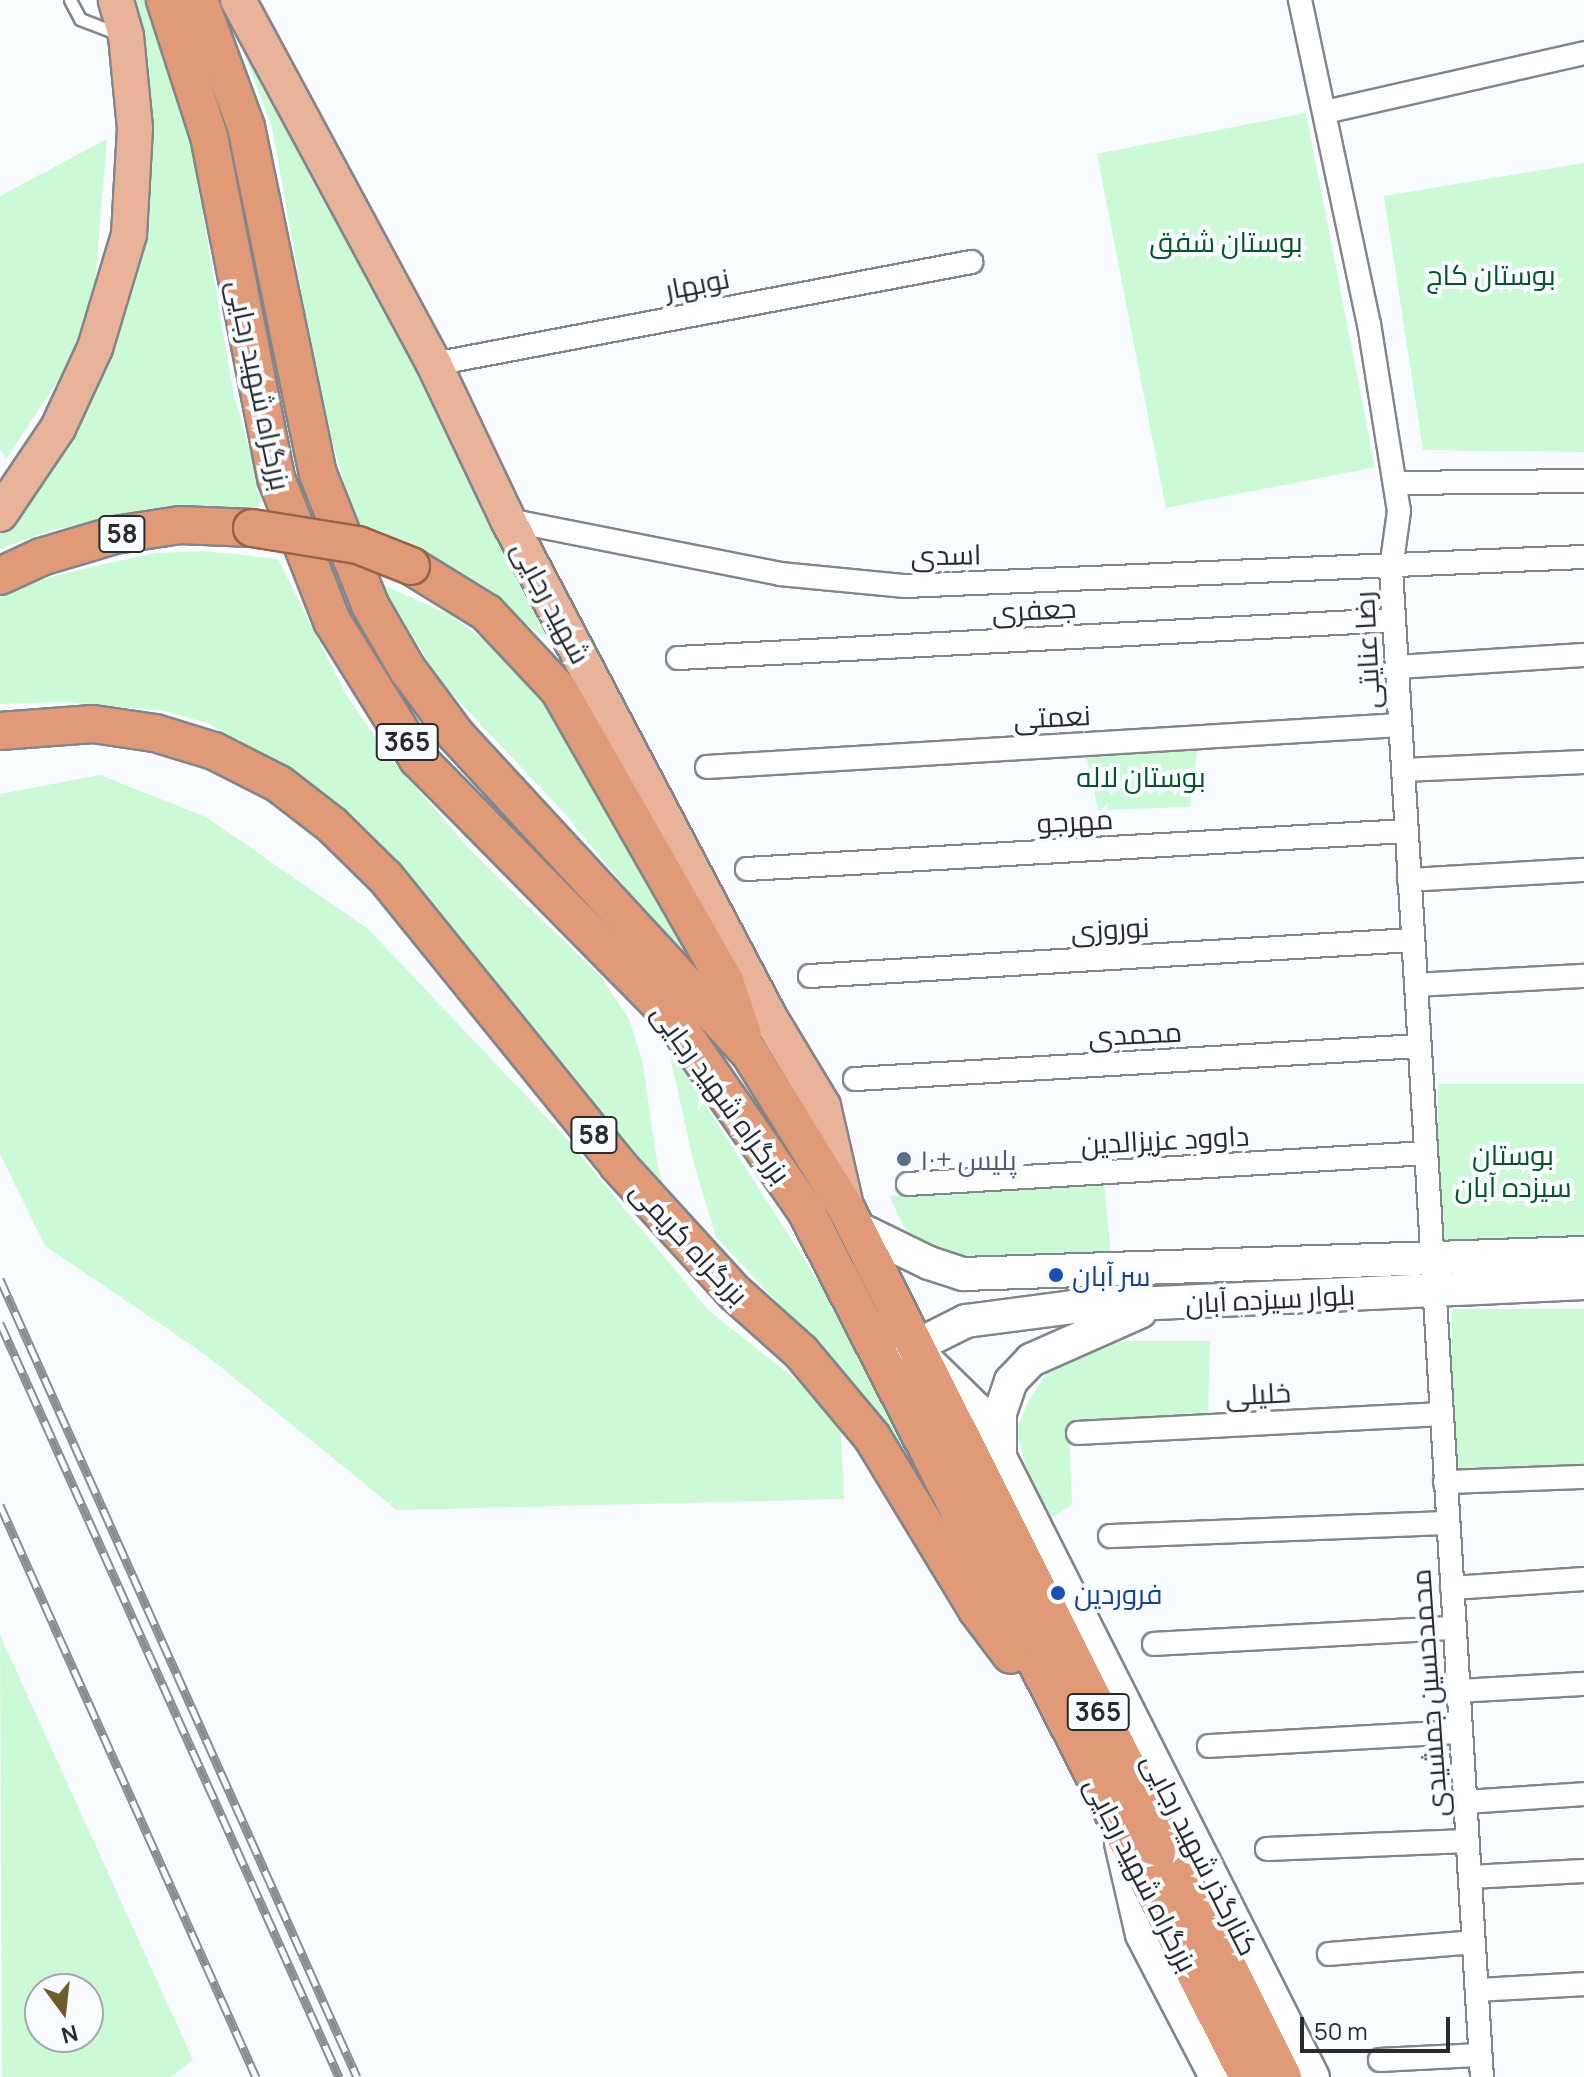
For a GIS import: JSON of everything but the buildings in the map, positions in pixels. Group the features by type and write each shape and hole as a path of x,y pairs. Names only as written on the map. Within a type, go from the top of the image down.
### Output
{"highway":[{"name":"بزرگراه شهید رجایی","path":"165,0 209,136 276,478 332,621 418,759 671,1016 739,1106 806,1211 1068,1731 1248,2077"},
{"name":"بزرگراه شهید رجایی","path":"199,0 246,127 318,474 370,605 407,669 456,735 749,1052 851,1219 1283,2077"},
{"name":"58","path":"0,576 41,557 115,535 180,525 252,528 358,545 411,566 487,613 559,690 725,981 749,1052"},
{"name":"بزرگراه کریمی","path":"0,731 93,724 155,733 214,751 279,784 332,825 386,878 618,1165 735,1293 801,1352 872,1437 977,1610 1068,1731"}],"main road":[{"path":"0,514 58,428 95,348 129,235 135,128 126,36 116,0"},
{"name":"شهید رجایی","path":"238,0 434,364 508,520 770,1018 823,1106 851,1219"},
{"name":"بلوار سیزده آبان","path":"851,1219 929,1263 963,1274 1433,1286 1584,1253"},
{"path":"996,1274 979,1293 983,1307 1006,1316"},
{"name":"بلوار سیزده آبان","path":"882,1363 966,1321 1006,1316 1433,1286 1584,1283"},
{"path":"1000,1452 1000,1413 1011,1381 1031,1360 1161,1303"}],"street":[{"name":"رضا عنایتی","path":"1300,0 1369,324 1399,511 1391,569 1433,1286"},
{"path":"1325,112 1584,53"},
{"name":"نوبهار","path":"434,364 971,262"},
{"path":"1395,483 1584,481"},
{"name":"اسدی","path":"508,520 780,574 905,586 1391,569 1584,557"},
{"name":"جعفری","path":"678,658 1394,620"},
{"path":"1397,667 1584,655"},
{"name":"نعمتی","path":"707,767 1400,725"},
{"path":"1403,770 1584,762"},
{"name":"مهرجو","path":"747,869 1407,831"},
{"path":"1409,880 1584,870"},
{"name":"نوروزی","path":"810,976 1413,940"},
{"path":"1416,985 1584,976"},
{"name":"محمدی","path":"855,1079 1419,1046"},
{"name":"داوود عزیزالدین","path":"908,1184 1426,1153"},
{"name":"محمدحسین جمشیدی","path":"1433,1286 1481,2066"},
{"name":"کنارگذر شهید رجایی","path":"915,1346 977,1407 1315,2077"},
{"name":"خلیلی","path":"1078,1433 1441,1414"},
{"path":"1445,1482 1584,1477"},
{"path":"1110,1536 1448,1523"},
{"path":"1452,1588 1584,1579"},
{"path":"1154,1644 1454,1628"},
{"path":"1458,1691 1584,1684"},
{"path":"1209,1746 1461,1732"},
{"path":"1465,1802 1584,1794"},
{"path":"1113,1819 1140,1935 1214,2077"},
{"path":"1267,1849 1467,1841"},
{"path":"1470,1877 1584,1871"},
{"path":"1329,1954 1474,1942"},
{"path":"1477,1990 1584,1984"},
{"path":"1380,2060 1481,2066"}],"lane":[{"path":"70,0 80,19 126,36"}],"green space":[{"path":"134,0 154,0 185,108 233,391 263,498 254,512 159,508 52,530 0,549 0,527 87,395 145,75"},
{"path":"224,0 586,688 546,639 467,577 422,548 358,528 322,408 272,127"},
{"name":"بوستان شفق","path":"1306,113 1375,467 1166,508 1097,154"},
{"path":"107,139 95,284 81,345 6,459 0,449 0,196"},
{"name":"بوستان کاج","path":"1584,163 1584,452 1423,450 1384,196"},
{"path":"204,551 278,559 345,693 386,753 473,853 601,977 629,1019 642,1060 658,1168 671,1205 388,854 316,790 208,723 164,711 68,702 0,704 0,597 23,584 99,565 156,553"},
{"path":"381,584 450,615 484,640 544,704 700,979 566,815 439,680"},
{"name":"بوستان لاله","path":"1199,739 1190,807 1098,810 1084,746"},
{"path":"100,775 206,817 368,929 567,1139 709,1311 840,1414 844,1499 397,1510 206,1355 45,1246 0,1154 0,794"},
{"path":"668,1046 830,1300 951,1525 944,1531 826,1354 716,1237 693,1160"},
{"name":"بوستان سیزده آبان","path":"1438,1084 1584,1084 1584,1248 1438,1248"},
{"path":"1104,1182 1111,1258 942,1259 904,1228 890,1196"},
{"path":"1452,1309 1584,1309 1584,1469 1452,1469"},
{"path":"1127,1341 1210,1341 1208,1417 1069,1425 1072,1505 1051,1518 1029,1477 1016,1431 1028,1402 1047,1372 1080,1349"},
{"path":"0,1635 193,2060 171,2077 2,2077"}],"railway":[{"path":"0,1279 357,2077"},
{"path":"0,1323 339,2077"},
{"path":"0,1505 256,2077"}],"place":[{"name":"پلیس +۱۰","path":"904,1159"},
{"name":"سر آبان","path":"1056,1275"},
{"name":"فروردین","path":"1058,1593"}]}
